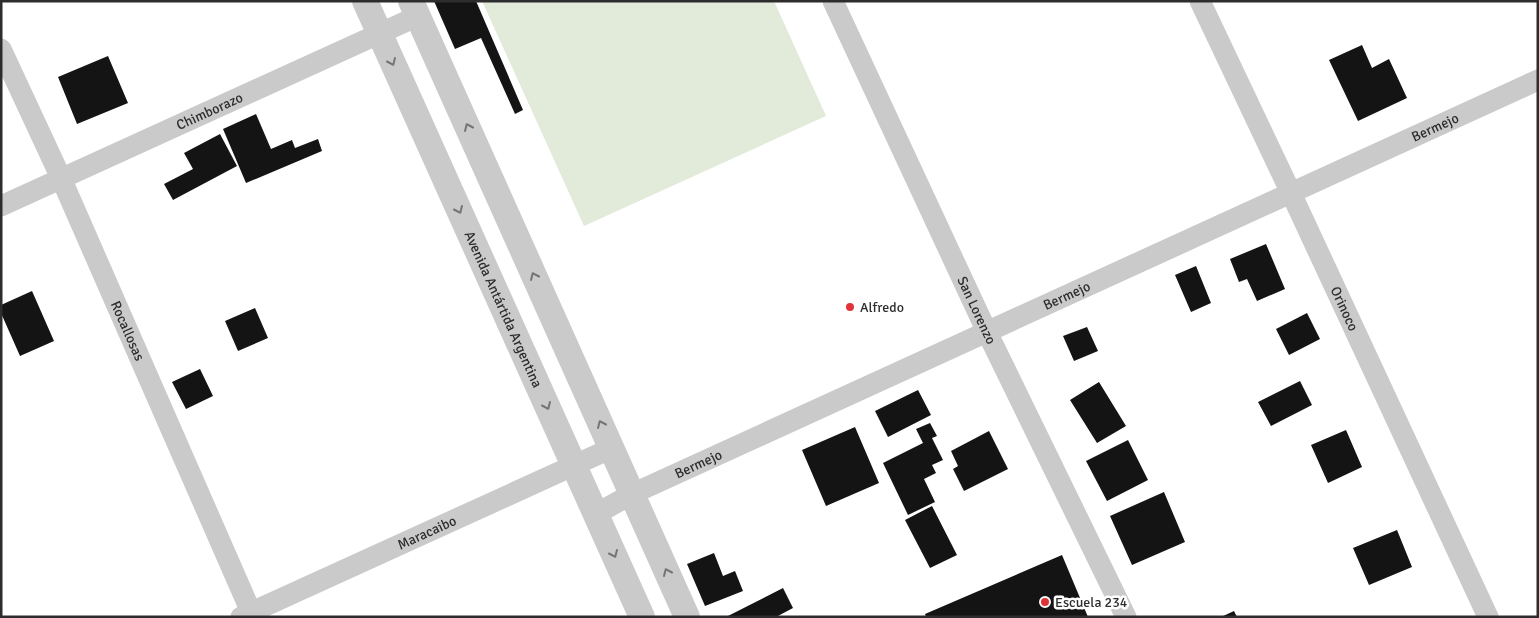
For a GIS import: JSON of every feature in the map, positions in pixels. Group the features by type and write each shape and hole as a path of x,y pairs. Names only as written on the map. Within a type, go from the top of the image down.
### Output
{"street":[{"name":"Avenida Antártida Argentina","path":"365,1 642,617"},
{"name":"San Lorenzo","path":"833,1 987,332 1126,617"},
{"name":"Orinoco","path":"1200,1 1488,617"},
{"name":"Chimborazo","path":"1,206 379,34 415,9"},
{"path":"415,9 687,617"},
{"name":"Rocallosas","path":"1,49 61,178 246,614"},
{"name":"Bermejo","path":"596,514 632,494 1538,80"},
{"name":"Maracaibo","path":"246,614 612,448"}],"green space":[{"path":"482,1 774,1 826,116 584,226"}],"building":[{"path":"434,1 476,1 523,110 515,114 481,38 455,49"},
{"path":"1362,45 1372,68 1389,59 1407,98 1358,121 1329,60"},
{"path":"108,56 128,103 77,124 58,77"},
{"path":"256,114 271,149 292,140 295,148 318,139 322,151 246,183 223,129"},
{"path":"220,134 237,166 173,200 164,184 193,169 184,153"},
{"path":"1266,244 1285,289 1257,301 1247,279 1239,282 1230,259"},
{"path":"1196,266 1211,303 1191,312 1175,275"},
{"path":"32,291 54,341 20,356 1,313 1,305"},
{"path":"255,308 268,338 238,351 225,321"},
{"path":"1307,313 1320,339 1289,355 1276,329"},
{"path":"1087,327 1098,351 1074,361 1063,336"},
{"path":"200,369 213,396 186,409 172,382"},
{"path":"1300,381 1312,405 1271,426 1258,402"},
{"path":"1099,382 1126,426 1097,443 1070,400"},
{"path":"918,390 931,415 888,437 875,411"},
{"path":"930,423 937,436 932,438 943,460 932,465 936,473 924,479 935,502 908,515 883,463 923,443 916,429"},
{"path":"855,427 879,483 826,506 802,450"},
{"path":"1346,430 1362,467 1328,483 1311,445"},
{"path":"989,431 1008,469 964,491 953,469 958,466 951,451"},
{"path":"1128,440 1148,480 1107,501 1086,461"},
{"path":"1164,492 1185,542 1132,565 1110,516"},
{"path":"932,506 957,555 930,568 905,520"},
{"path":"1397,530 1412,567 1369,585 1353,548"},
{"path":"714,553 723,576 735,571 743,591 705,606 687,564"},
{"path":"1062,555 1088,617 926,617 925,614"},
{"path":"783,588 793,608 776,617 726,617"},
{"path":"1234,611 1237,617 1221,617"}],"place":[{"name":"Alfredo","path":"850,307"},
{"name":"Escuela 234","path":"1045,602"}]}
